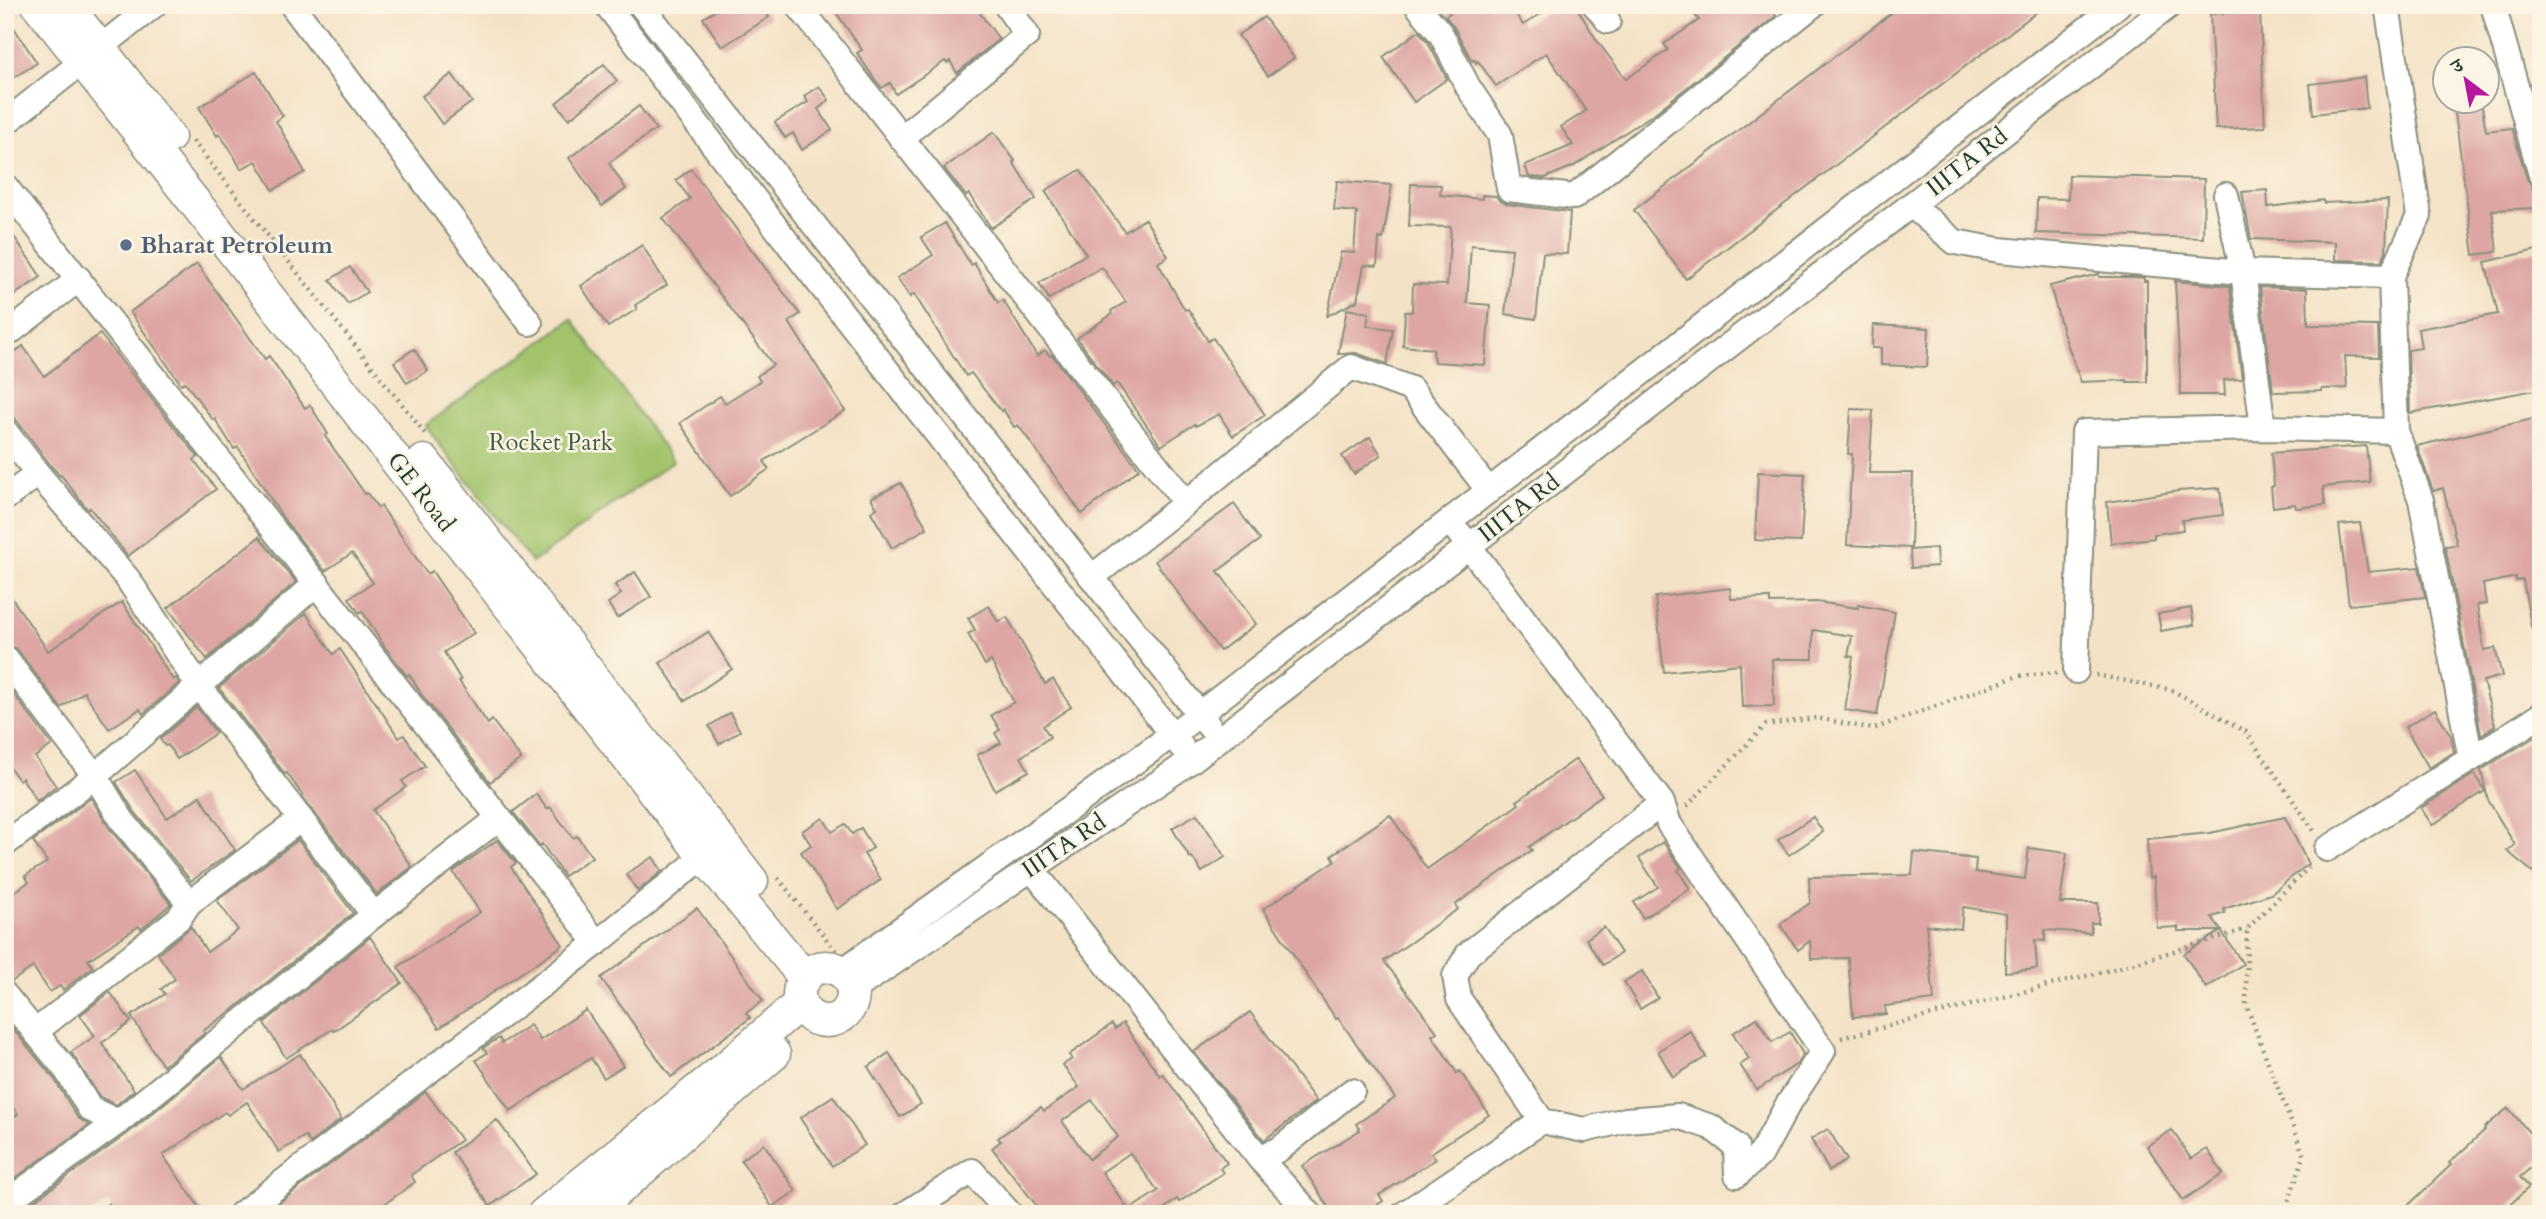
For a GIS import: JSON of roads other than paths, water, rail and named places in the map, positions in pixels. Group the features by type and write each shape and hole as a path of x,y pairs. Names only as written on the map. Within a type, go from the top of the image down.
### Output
{"main road":[{"name":"GE Road","path":"38,5 91,56"},
{"name":"GE Road","path":"66,5 91,56 215,228 462,527 822,988"},
{"name":"GE Road","path":"462,527 704,856 822,988"},
{"name":"IIITA Rd","path":"544,1214 822,988"},
{"name":"IIITA Rd","path":"591,1214 822,988"}],"street":[{"path":"5,123 154,5"},
{"path":"292,5 530,323"},
{"path":"607,5 806,266 1192,760"},
{"path":"641,5 1219,739"},
{"path":"799,5 1186,503"},
{"path":"901,138 1027,35 1006,5"},
{"path":"1417,5 1441,34 1468,87 1500,135 1510,189 1574,197 1806,7"},
{"name":"IIITA Rd","path":"822,988 1200,714 2118,5"},
{"name":"IIITA Rd","path":"822,988 1031,868 1192,760 2170,5"},
{"path":"2387,5 2419,216 2392,276 2396,430 2421,500 2471,759"},
{"path":"2493,5 2541,175"},
{"path":"5,186 597,943"},
{"path":"2227,195 2243,272 2263,428"},
{"path":"1911,205 1955,242 1999,250 2243,272 2392,276"},
{"path":"5,336 79,279"},
{"path":"1091,577 1186,503 1351,367 1411,389 1489,491"},
{"path":"2076,671 2084,432 2263,428 2396,430"},
{"path":"5,431 127,578 200,685 374,915"},
{"path":"5,498 38,474"},
{"path":"1450,521 1665,813 1823,1051 1787,1106 1761,1154 1737,1175 1736,1146 1711,1127 1678,1116 1626,1120 1584,1130 1542,1121 1459,999 1455,975 1468,954 1665,813"},
{"path":"5,844 95,776 317,583"},
{"path":"5,657 95,776 122,820 189,903"},
{"path":"2327,849 2541,715"},
{"path":"8,1196 118,1122 374,915 499,818"},
{"path":"35,1032 179,918 189,903 301,819"},
{"path":"241,1214 597,943 704,856"},
{"path":"1031,868 1260,1160 1310,1214"},
{"path":"5,995 67,1071 90,1109 118,1122"},
{"path":"1260,1160 1281,1148 1352,1091"},
{"path":"1404,1214 1542,1121"},
{"path":"905,1214 972,1171 1010,1214"}],"place":[{"name":"Bharat Petroleum","path":"126,245"}],"park label":[{"name":"Rocket Park","path":"551,442"}]}
